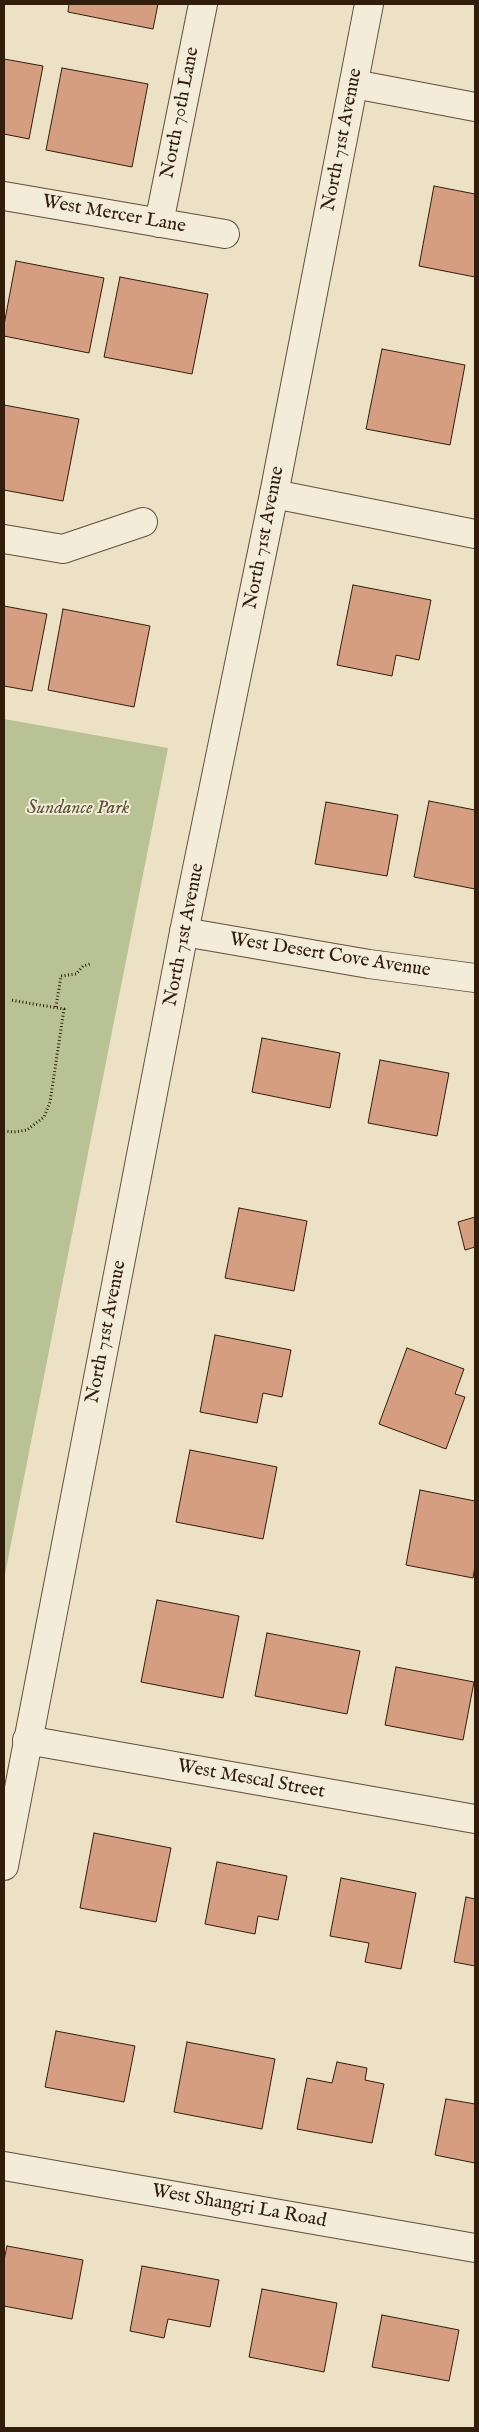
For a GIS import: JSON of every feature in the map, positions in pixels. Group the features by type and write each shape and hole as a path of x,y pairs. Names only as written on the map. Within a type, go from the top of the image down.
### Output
{"street":[{"name":"North 70th Lane","path":"158,223 202,4"},
{"name":"North 71st Avenue","path":"4,1866 184,932 274,494 369,4"},
{"path":"354,84 475,107"},
{"name":"West Mercer Lane","path":"4,196 225,234"},
{"path":"274,494 475,534"},
{"path":"4,539 63,549 143,522"},
{"name":"West Desert Cove Avenue","path":"184,932 369,964 475,978"},
{"name":"West Mescal Street","path":"27,1740 475,1819"},
{"name":"West Shangri La Road","path":"4,2166 475,2248"}],"path":[{"path":"56,1007 61,976 76,974 83,966 90,964"},
{"path":"4,1131 26,1130 44,1117 50,1102 64,1009 10,1000"}],"green space":[{"name":"Sundance Park","path":"4,719 168,748 4,1579"}],"building":[{"path":"69,4 158,4 153,29 68,12"},
{"path":"4,59 43,66 29,139 4,134"},
{"path":"62,68 148,84 132,167 46,150"},
{"path":"434,186 475,194 475,277 419,266"},
{"path":"16,261 104,278 89,353 4,336 4,325"},
{"path":"120,277 208,294 192,374 104,357"},
{"path":"382,349 465,365 450,445 366,429"},
{"path":"4,405 79,419 63,501 4,490"},
{"path":"353,585 431,600 419,660 396,655 392,676 337,665"},
{"path":"4,606 47,614 32,691 4,686"},
{"path":"63,609 150,626 134,707 48,690"},
{"path":"429,801 475,810 475,889 414,877"},
{"path":"326,802 398,815 387,876 315,864"},
{"path":"262,1038 340,1053 330,1108 252,1092"},
{"path":"380,1060 449,1073 437,1136 368,1123"},
{"path":"239,1208 307,1221 294,1291 225,1278"},
{"path":"475,1217 475,1247 465,1250 458,1222"},
{"path":"215,1335 291,1350 282,1397 263,1393 257,1423 200,1412"},
{"path":"407,1348 464,1369 455,1394 465,1397 446,1449 379,1424"},
{"path":"190,1450 277,1467 263,1539 176,1522"},
{"path":"420,1490 475,1501 475,1566 473,1578 406,1565"},
{"path":"157,1600 239,1616 223,1698 141,1682"},
{"path":"267,1633 360,1651 347,1714 255,1696"},
{"path":"396,1667 474,1682 463,1740 385,1725"},
{"path":"94,1833 171,1848 156,1922 80,1908"},
{"path":"217,1862 287,1876 278,1920 258,1916 255,1934 205,1924"},
{"path":"341,1878 416,1893 401,1969 365,1962 369,1943 330,1936"},
{"path":"466,1897 475,1899 475,1966 454,1962"},
{"path":"56,2031 135,2046 124,2102 45,2087"},
{"path":"187,2042 275,2059 262,2129 174,2112"},
{"path":"337,2062 367,2068 365,2080 384,2084 372,2143 297,2129 307,2078 332,2083"},
{"path":"446,2099 475,2104 475,2163 435,2155"},
{"path":"7,2246 83,2260 72,2319 4,2306 4,2260"},
{"path":"142,2266 219,2280 210,2327 168,2319 164,2338 130,2331"},
{"path":"262,2289 337,2303 324,2372 249,2357"},
{"path":"382,2315 459,2330 449,2381 372,2367"}]}
